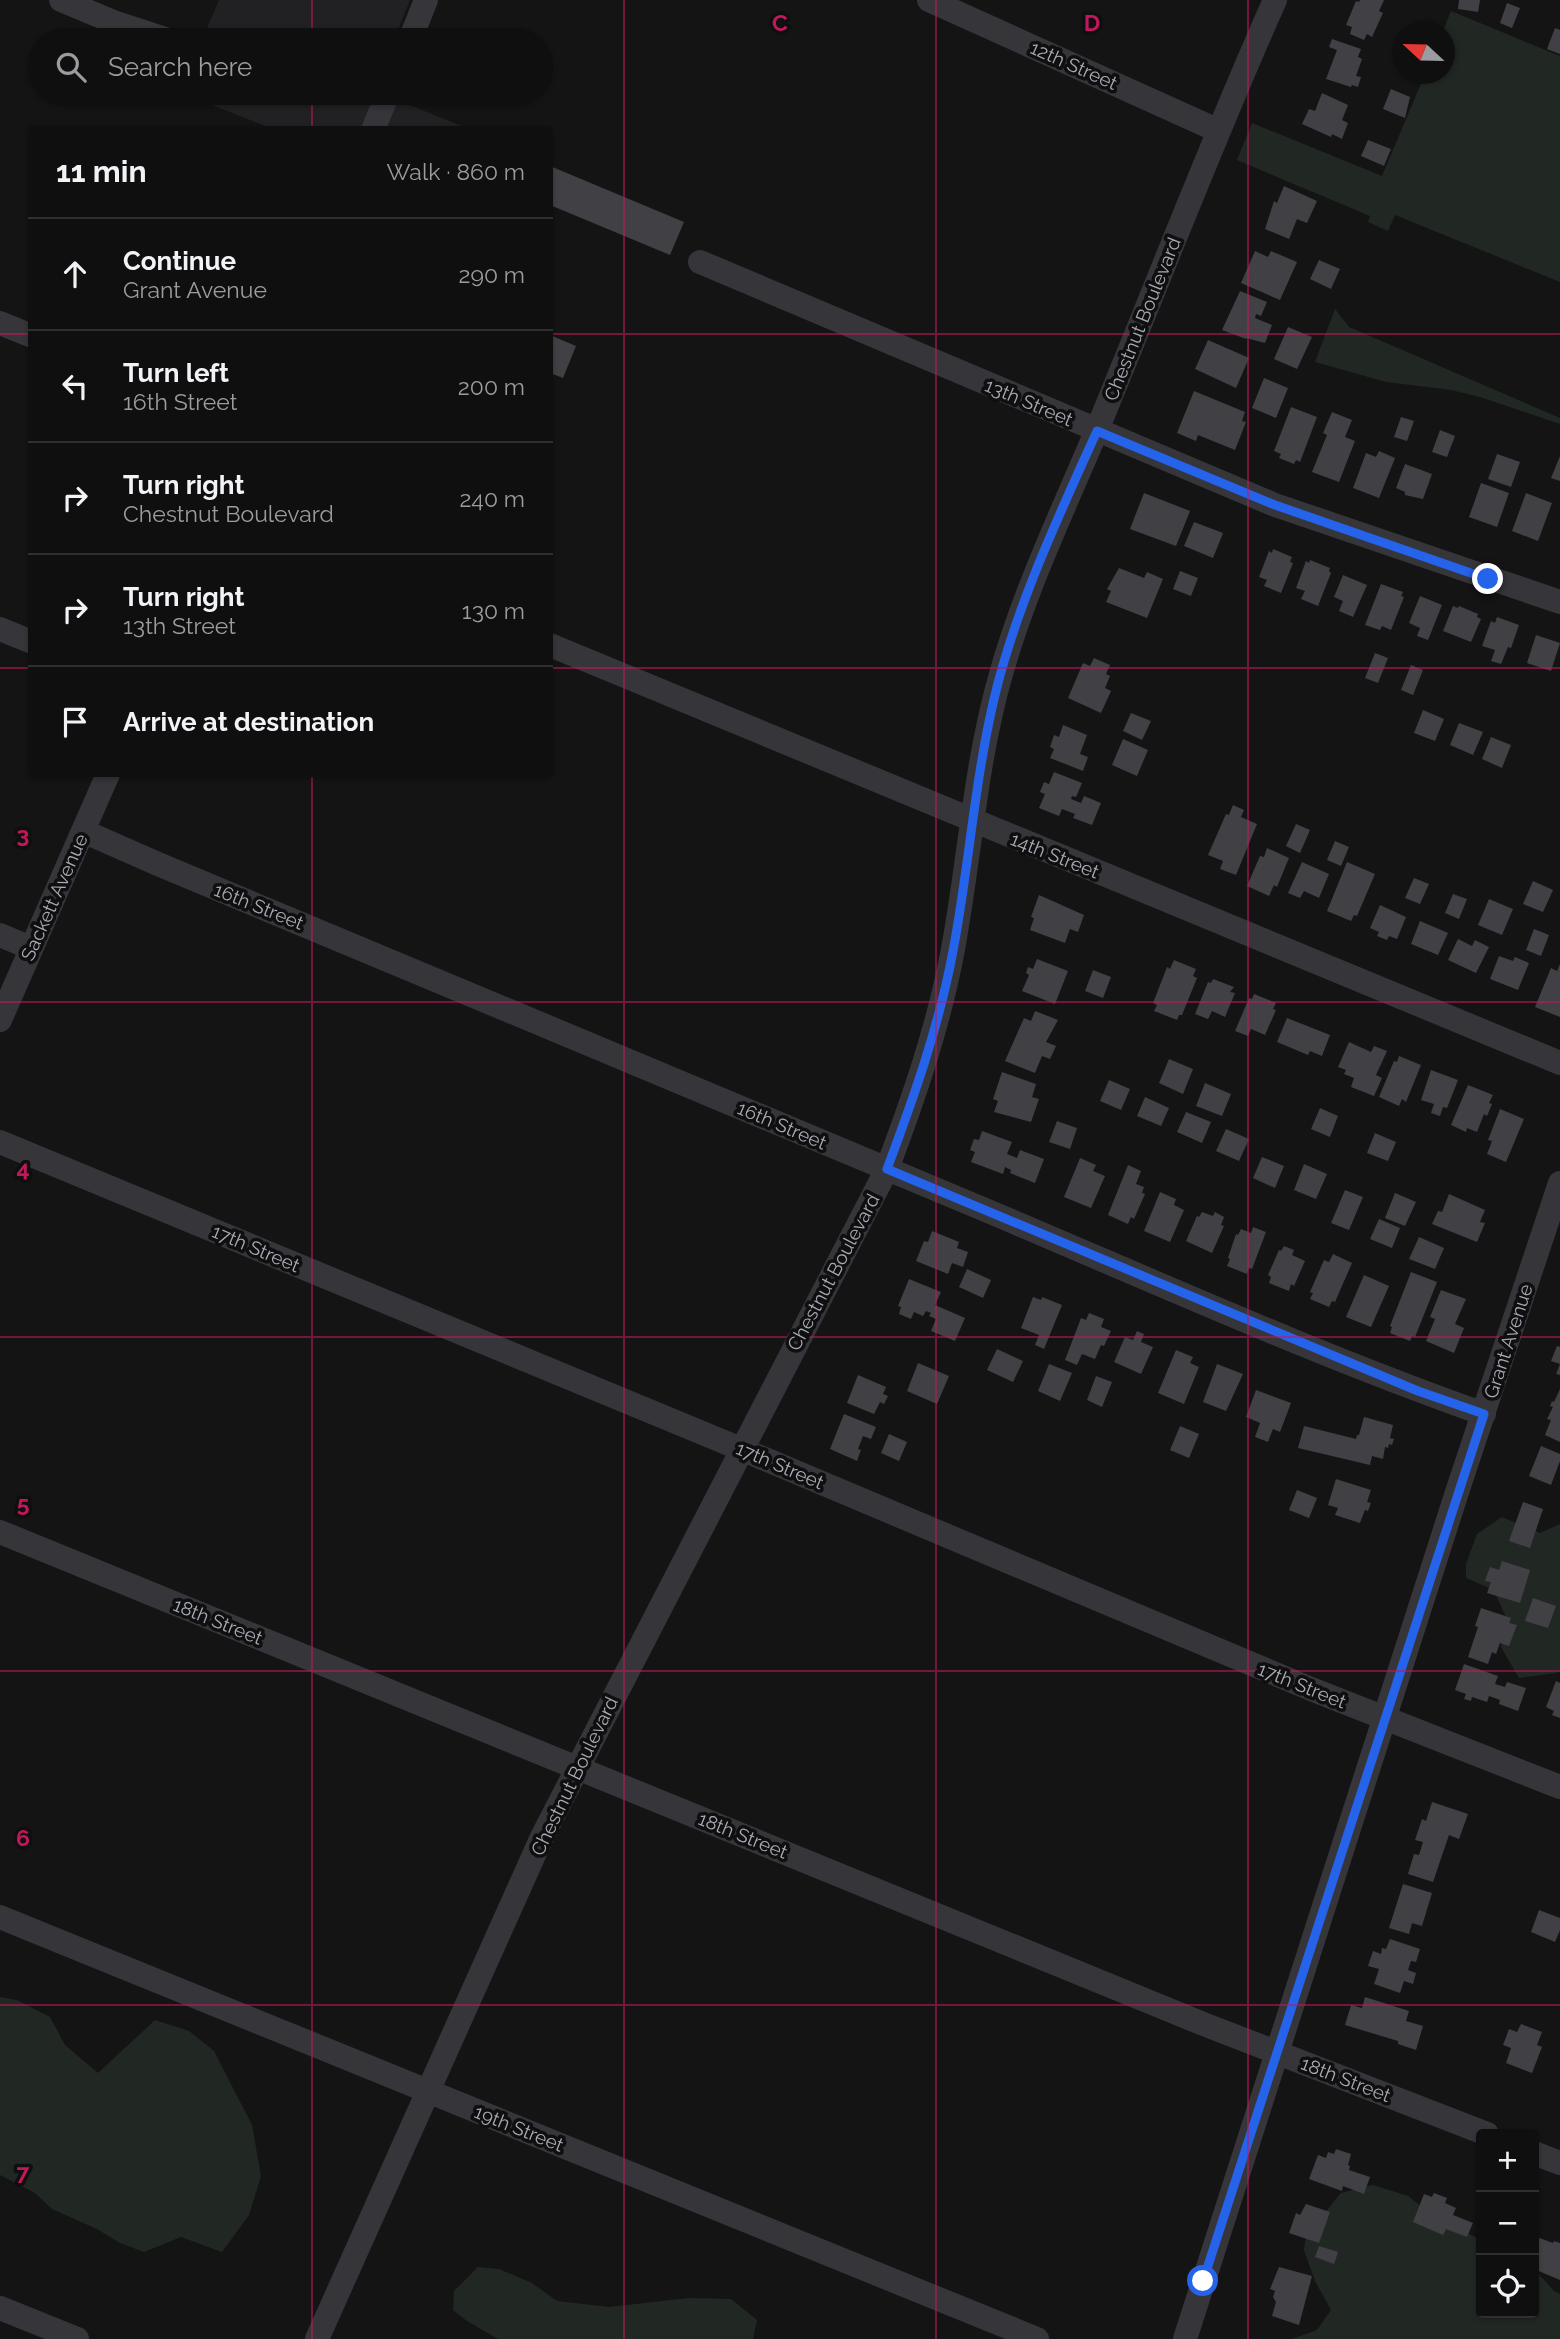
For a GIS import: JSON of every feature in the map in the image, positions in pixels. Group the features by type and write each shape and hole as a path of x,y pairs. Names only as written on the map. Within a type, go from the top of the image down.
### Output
{"street":[{"path":"61,0 131,28"},
{"path":"415,28 426,0"},
{"name":"12th Street","path":"929,0 1219,131"},
{"name":"Chestnut Boulevard","path":"317,2339 542,1837 887,1169 925,1066 939,1018 956,934 982,750 1012,637 1053,529 1097,431 1275,0"},
{"path":"375,126 383,105"},
{"name":"13th Street","path":"700,262 1275,505 1560,601"},
{"path":"0,323 28,334"},
{"path":"0,629 28,640"},
{"name":"14th Street","path":"553,646 1560,1063"},
{"name":"Sackett Avenue","path":"0,1020 107,777"},
{"name":"16th Street","path":"83,831 1407,1386 1484,1414"},
{"path":"0,935 32,948"},
{"name":"17th Street","path":"0,1142 1311,1689 1560,1787"},
{"name":"Grant Avenue","path":"1185,2339 1560,1183"},
{"name":"18th Street","path":"0,1532 1276,2053 1476,2130"},
{"name":"19th Street","path":"0,1917 1037,2339"},
{"path":"1539,2155 1560,2163"},
{"path":"0,2308 77,2339"}],"shaded area":[{"path":"219,0 410,0 399,28 207,28"},
{"path":"1451,11 1560,56 1560,282 1395,215 1388,231 1368,222 1370,216 1237,160 1252,123 1382,176 1421,84 1455,84 1455,21 1447,21"},
{"path":"212,105 410,105 462,126 265,126"},
{"path":"1335,309 1349,327 1560,418 1560,424 1480,397 1451,390 1386,382 1315,362"},
{"path":"1502,1517 1540,1533 1560,1524 1560,1671 1557,1673 1519,1678 1501,1647 1505,1615 1494,1590 1466,1578 1466,1564 1477,1534"},
{"path":"0,1997 17,2000 50,2017 65,2045 98,2073 155,2020 189,2031 214,2051 252,2125 261,2176 249,2215 222,2252 181,2237 144,2252 52,2209 35,2193 0,2175"},
{"path":"1373,2185 1408,2196 1435,2217 1476,2238 1476,2318 1539,2318 1539,2274 1560,2294 1560,2339 1292,2339 1317,2330 1331,2310 1315,2281 1304,2250 1306,2236 1341,2193"},
{"path":"478,2267 499,2269 532,2283 557,2301 609,2307 689,2298 731,2299 757,2320 753,2339 498,2339 453,2310 454,2291"}],"building":[{"path":"1384,0 1379,11 1383,13 1372,37 1367,34 1364,40 1350,34 1352,27 1346,25 1356,1"},
{"path":"1459,0 1480,0 1478,12 1458,9"},
{"path":"1507,3 1520,8 1512,28 1500,23"},
{"path":"1555,28 1560,30 1560,54 1547,49"},
{"path":"1332,39 1361,49 1358,57 1362,59 1356,76 1361,77 1358,87 1326,79 1337,50 1329,47"},
{"path":"1391,89 1410,97 1405,118 1383,109"},
{"path":"1322,93 1348,105 1342,120 1348,123 1342,139 1302,124 1309,109 1315,111"},
{"path":"1368,140 1391,149 1384,166 1361,156"},
{"path":"553,167 684,222 670,255 553,206"},
{"path":"1284,186 1317,201 1307,223 1297,219 1289,239 1265,229 1274,201 1277,203"},
{"path":"1255,251 1268,257 1271,251 1297,262 1280,300 1241,283"},
{"path":"1319,260 1340,269 1331,289 1310,279"},
{"path":"1240,291 1267,302 1261,316 1256,314 1255,318 1272,325 1265,343 1222,330"},
{"path":"1288,327 1312,337 1297,369 1274,359"},
{"path":"553,336 576,346 563,378 553,374"},
{"path":"1208,340 1249,358 1236,388 1195,369"},
{"path":"1264,378 1288,388 1276,418 1252,408"},
{"path":"1194,391 1245,412 1242,421 1246,422 1235,450 1198,435 1196,441 1177,433"},
{"path":"1291,407 1317,417 1300,462 1296,460 1294,464 1279,458 1281,454 1274,451"},
{"path":"1332,412 1352,420 1345,437 1355,441 1339,482 1312,472 1327,435 1323,433"},
{"path":"1401,417 1414,421 1407,441 1394,437"},
{"path":"1440,430 1455,436 1447,457 1432,452"},
{"path":"1379,451 1395,458 1379,498 1353,488 1366,453 1376,457"},
{"path":"1497,454 1520,462 1511,487 1488,479"},
{"path":"1560,456 1560,481 1551,478"},
{"path":"1405,464 1432,474 1423,499 1405,495 1405,492 1396,488"},
{"path":"1481,483 1509,493 1497,527 1469,517"},
{"path":"1144,493 1190,511 1176,546 1130,529"},
{"path":"1526,493 1552,503 1538,541 1512,531"},
{"path":"1194,522 1223,533 1213,558 1184,546"},
{"path":"1273,549 1292,557 1290,562 1293,563 1281,593 1264,586 1267,580 1259,577 1269,551 1272,553"},
{"path":"1310,560 1330,568 1331,573 1318,606 1301,599 1305,591 1296,588 1306,561 1309,563"},
{"path":"1119,568 1144,578 1147,572 1163,579 1147,618 1106,602 1111,591 1107,589"},
{"path":"1180,571 1198,578 1191,596 1173,589"},
{"path":"1343,575 1367,585 1353,617 1339,611 1343,601 1334,597"},
{"path":"1381,584 1403,592 1401,596 1404,597 1391,630 1382,626 1380,630 1365,625"},
{"path":"1420,596 1442,605 1428,640 1417,636 1420,628 1409,623"},
{"path":"1453,606 1478,614 1477,617 1481,619 1471,642 1443,631"},
{"path":"1497,617 1519,625 1511,648 1508,647 1501,664 1491,661 1495,650 1482,646 1491,621 1495,623"},
{"path":"1536,635 1560,643 1551,671 1527,663"},
{"path":"1375,653 1388,658 1378,683 1365,678"},
{"path":"1094,658 1110,665 1106,674 1110,676 1105,688 1111,691 1101,713 1068,698 1083,663 1090,666"},
{"path":"1411,665 1423,670 1413,695 1401,690"},
{"path":"1423,710 1444,719 1435,741 1414,733"},
{"path":"1131,713 1151,721 1142,740 1123,731"},
{"path":"1459,723 1483,732 1473,755 1450,745"},
{"path":"1063,725 1087,735 1080,754 1088,757 1083,771 1050,758 1054,749 1050,747 1054,735 1059,737"},
{"path":"1491,737 1511,745 1502,768 1482,759"},
{"path":"1123,739 1148,750 1137,776 1112,765"},
{"path":"1054,772 1082,783 1076,797 1072,796 1071,799 1081,803 1084,796 1101,803 1092,825 1073,818 1075,814 1062,809 1059,816 1039,808 1045,794 1040,792 1044,782 1049,784"},
{"path":"1233,805 1244,810 1241,817 1257,824 1236,875 1220,869 1223,861 1208,855 1226,814 1229,815"},
{"path":"1296,824 1310,830 1300,853 1286,846"},
{"path":"1335,841 1349,847 1341,866 1327,860"},
{"path":"1267,848 1289,858 1277,887 1274,885 1269,896 1247,886 1260,856 1264,857"},
{"path":"1302,862 1329,874 1319,898 1304,891 1300,898 1288,893"},
{"path":"1347,862 1375,874 1357,916 1354,915 1351,921 1327,911"},
{"path":"1414,878 1429,884 1420,904 1405,898"},
{"path":"1533,881 1553,890 1543,912 1523,904"},
{"path":"1453,894 1467,899 1459,919 1445,913"},
{"path":"1039,895 1084,915 1078,932 1070,929 1065,943 1030,930 1034,918 1031,917"},
{"path":"1489,899 1513,909 1502,935 1478,925"},
{"path":"1380,905 1406,917 1397,939 1389,936 1387,940 1377,936 1379,932 1370,928"},
{"path":"1420,921 1448,933 1438,955 1411,944"},
{"path":"1534,929 1549,935 1541,956 1526,950"},
{"path":"1458,939 1472,946 1475,940 1489,947 1476,973 1448,960"},
{"path":"1499,956 1513,961 1515,957 1529,963 1518,990 1490,979"},
{"path":"1037,959 1068,971 1055,1004 1022,991 1029,975 1026,973 1028,967 1033,969"},
{"path":"1174,960 1196,969 1193,976 1197,978 1182,1015 1179,1015 1177,1020 1154,1011 1157,1005 1153,1003 1167,967 1170,969"},
{"path":"1560,964 1560,1017 1535,1007 1551,968 1557,971"},
{"path":"1093,970 1111,977 1103,998 1085,991"},
{"path":"1213,979 1234,987 1230,992 1235,993 1225,1017 1212,1011 1208,1019 1195,1014 1208,982 1211,983"},
{"path":"1254,994 1276,1003 1273,1009 1276,1010 1265,1035 1251,1029 1248,1036 1235,1031 1249,998 1252,999"},
{"path":"1035,1011 1058,1020 1046,1042 1056,1046 1050,1059 1042,1056 1035,1073 1005,1061 1024,1018 1031,1021"},
{"path":"1287,1018 1330,1035 1322,1056 1310,1051 1308,1055 1277,1042"},
{"path":"1349,1042 1371,1052 1374,1046 1387,1051 1376,1075 1382,1078 1374,1096 1351,1087 1354,1078 1344,1074 1346,1070 1338,1067"},
{"path":"1399,1056 1421,1065 1406,1102 1402,1099 1399,1106 1379,1097 1394,1061 1397,1062"},
{"path":"1169,1059 1193,1069 1183,1094 1159,1083"},
{"path":"1431,1070 1458,1080 1447,1108 1443,1107 1440,1116 1431,1113 1434,1104 1421,1100"},
{"path":"1002,1072 1036,1084 1032,1097 1039,1099 1031,1122 994,1112 998,1101 993,1099"},
{"path":"1109,1080 1130,1089 1121,1110 1100,1101"},
{"path":"1205,1083 1231,1094 1222,1116 1196,1106"},
{"path":"1468,1085 1493,1095 1487,1116 1484,1114 1477,1132 1467,1128 1466,1132 1451,1125"},
{"path":"1145,1097 1169,1108 1161,1126 1137,1116"},
{"path":"1320,1108 1338,1116 1330,1137 1311,1129"},
{"path":"1500,1109 1524,1119 1506,1162 1487,1154 1492,1141 1488,1140"},
{"path":"1186,1112 1211,1122 1202,1143 1177,1132"},
{"path":"1057,1121 1077,1128 1070,1149 1049,1142"},
{"path":"1226,1129 1249,1139 1239,1161 1216,1151"},
{"path":"982,1131 1012,1142 1007,1154 1017,1158 1020,1150 1044,1159 1035,1183 1010,1173 1011,1170 1005,1167 1003,1174 971,1162 975,1152 970,1150 974,1139 979,1140"},
{"path":"1375,1133 1396,1142 1388,1161 1367,1153"},
{"path":"1262,1157 1284,1166 1275,1188 1253,1178"},
{"path":"1080,1158 1096,1165 1093,1171 1105,1176 1091,1208 1064,1197"},
{"path":"1304,1164 1327,1174 1316,1199 1294,1190"},
{"path":"1128,1165 1141,1171 1136,1184 1144,1187 1142,1193 1145,1194 1134,1219 1131,1217 1128,1224 1108,1215"},
{"path":"1345,1190 1363,1197 1349,1230 1331,1223"},
{"path":"1160,1192 1176,1199 1174,1205 1184,1210 1170,1242 1144,1231"},
{"path":"1395,1193 1416,1202 1405,1226 1385,1218"},
{"path":"1449,1194 1485,1210 1480,1222 1485,1223 1477,1242 1432,1224 1438,1211 1442,1212"},
{"path":"1202,1212 1213,1216 1215,1212 1224,1217 1221,1225 1224,1226 1212,1253 1186,1241 1197,1216"},
{"path":"1379,1219 1400,1228 1392,1248 1370,1239"},
{"path":"1253,1227 1266,1232 1252,1269 1249,1268 1247,1274 1227,1266 1230,1259 1228,1258 1236,1234 1238,1235 1241,1229 1251,1233"},
{"path":"932,1231 959,1242 957,1248 968,1252 963,1267 952,1263 948,1274 916,1261 924,1241 928,1242"},
{"path":"1419,1237 1444,1248 1435,1269 1409,1259"},
{"path":"1284,1246 1294,1250 1292,1255 1305,1261 1289,1291 1269,1283 1271,1277 1268,1275 1279,1250"},
{"path":"1333,1254 1352,1263 1335,1302 1332,1301 1329,1307 1310,1299 1313,1293 1310,1292 1324,1260 1329,1262"},
{"path":"967,1269 991,1280 983,1298 959,1287"},
{"path":"1411,1272 1437,1282 1415,1337 1412,1336 1410,1341 1390,1333 1390,1326"},
{"path":"1364,1275 1389,1286 1371,1327 1346,1317"},
{"path":"909,1279 941,1292 935,1305 965,1318 955,1341 931,1331 936,1319 929,1316 931,1313 926,1311 923,1316 914,1312 911,1319 899,1314 901,1307 898,1306"},
{"path":"1441,1290 1466,1299 1455,1324 1464,1328 1454,1353 1426,1341 1435,1319 1430,1317"},
{"path":"1033,1297 1041,1300 1042,1297 1062,1305 1044,1349 1035,1345 1039,1335 1021,1328"},
{"path":"1089,1313 1104,1319 1101,1327 1111,1331 1095,1359 1082,1354 1077,1365 1065,1360 1081,1318 1086,1320"},
{"path":"1137,1331 1144,1334 1141,1342 1153,1347 1141,1374 1114,1362 1125,1337 1133,1340"},
{"path":"1557,1346 1560,1347 1560,1364 1551,1361"},
{"path":"997,1349 1023,1361 1013,1382 987,1370"},
{"path":"1176,1350 1193,1357 1190,1363 1199,1367 1184,1404 1158,1393"},
{"path":"918,1363 949,1376 937,1404 907,1391"},
{"path":"1049,1364 1072,1373 1060,1401 1038,1391"},
{"path":"1217,1364 1243,1374 1226,1411 1203,1402"},
{"path":"858,1375 886,1387 883,1394 888,1396 884,1404 880,1402 874,1414 847,1403"},
{"path":"1096,1376 1112,1382 1102,1407 1087,1400"},
{"path":"1560,1389 1560,1442 1545,1435 1551,1420 1547,1419 1553,1407 1550,1406"},
{"path":"1256,1390 1291,1403 1280,1432 1273,1429 1268,1442 1255,1437 1260,1423 1246,1417"},
{"path":"844,1414 876,1427 871,1439 863,1436 857,1461 830,1449"},
{"path":"1364,1417 1393,1425 1390,1438 1394,1439 1392,1445 1385,1447 1383,1459 1372,1456 1370,1465 1298,1448 1304,1426 1356,1439"},
{"path":"1180,1426 1199,1434 1189,1458 1170,1450"},
{"path":"889,1434 907,1442 899,1461 881,1453"},
{"path":"1541,1446 1560,1454 1551,1485 1529,1476"},
{"path":"1336,1479 1371,1490 1367,1502 1371,1503 1360,1523 1335,1515 1338,1508 1328,1505"},
{"path":"1297,1490 1317,1498 1309,1518 1289,1510"},
{"path":"1523,1502 1543,1509 1530,1548 1509,1541"},
{"path":"1502,1561 1530,1570 1520,1603 1487,1593 1491,1582 1485,1581 1490,1567 1499,1570"},
{"path":"1533,1598 1556,1606 1548,1628 1525,1621"},
{"path":"1481,1608 1511,1618 1509,1623 1517,1625 1509,1646 1500,1643 1496,1654 1492,1652 1488,1664 1468,1657"},
{"path":"1464,1664 1498,1676 1495,1684 1505,1687 1507,1682 1526,1688 1518,1711 1499,1704 1500,1700 1489,1696 1487,1702 1472,1697 1471,1701 1464,1699 1466,1694 1455,1690"},
{"path":"1556,1681 1560,1683 1560,1718 1552,1715 1554,1711 1546,1707"},
{"path":"1432,1802 1468,1814 1459,1839 1449,1835 1433,1882 1408,1874 1414,1854 1419,1855 1423,1842 1415,1840 1422,1819 1426,1821"},
{"path":"1403,1884 1432,1893 1422,1926 1412,1923 1409,1934 1389,1928"},
{"path":"1539,1910 1560,1918 1560,1930 1555,1942 1531,1932"},
{"path":"1390,1939 1420,1949 1416,1962 1411,1961 1408,1970 1416,1973 1413,1984 1404,1981 1400,1993 1374,1984 1379,1969 1368,1966 1373,1951 1381,1954 1382,1948 1386,1949"},
{"path":"1365,1997 1409,2011 1406,2021 1423,2026 1416,2050 1398,2044 1398,2041 1345,2025 1351,2005 1362,2008"},
{"path":"1521,2024 1542,2032 1537,2045 1542,2047 1532,2073 1506,2063 1511,2048 1503,2045 1509,2029 1517,2032"},
{"path":"1336,2149 1351,2154 1349,2170 1370,2177 1364,2194 1343,2186 1342,2191 1309,2179 1318,2155 1326,2158 1328,2152 1334,2154"},
{"path":"1434,2193 1447,2198 1445,2203 1456,2208 1453,2215 1473,2223 1467,2237 1446,2229 1443,2235 1413,2222 1424,2194 1432,2197"},
{"path":"1306,2204 1330,2212 1319,2243 1289,2233 1296,2213 1300,2215"},
{"path":"1539,2238 1560,2243 1560,2280 1539,2271"},
{"path":"1319,2246 1338,2252 1334,2264 1315,2257"},
{"path":"1279,2267 1312,2276 1299,2325 1272,2316 1276,2302 1273,2297 1275,2291 1270,2289"}],"route":[{"path":"1203,2281 1484,1414 1418,1391 887,1169 925,1066 939,1018 958,924 982,750 1000,676 1053,529 1097,431 1275,505 1488,579"}]}
